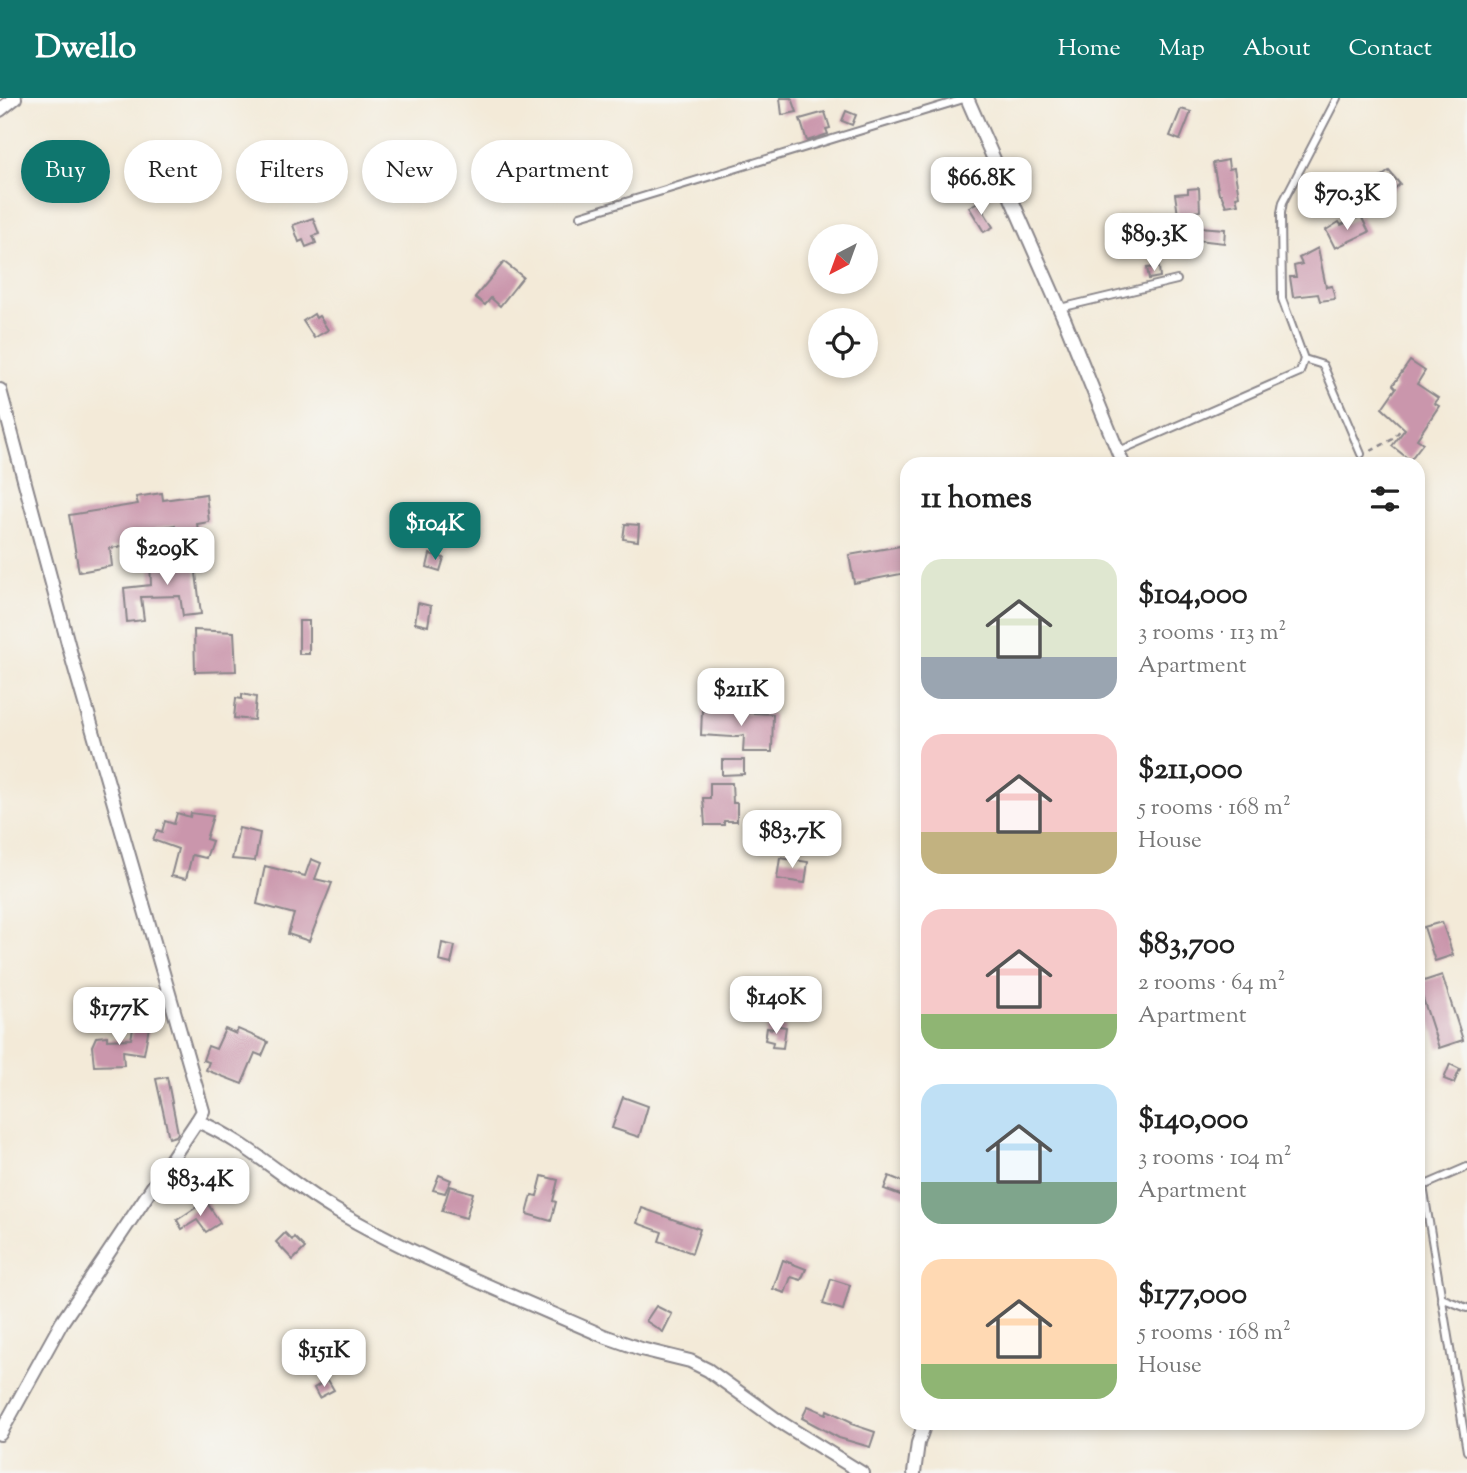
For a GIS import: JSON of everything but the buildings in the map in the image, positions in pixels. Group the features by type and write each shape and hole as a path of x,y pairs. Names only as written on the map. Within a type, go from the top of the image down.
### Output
{"street":[{"path":"0,110 15,98"},
{"path":"967,98 1060,308 1121,457"},
{"path":"0,390 73,662 203,1111 62,1322 0,1434"},
{"path":"197,1121 222,1131 333,1209 381,1234 604,1336 699,1365 780,1422 862,1473"},
{"path":"914,1473 923,1430"}],"lane":[{"path":"580,215 967,98"},
{"path":"1123,457 1300,372 1304,359 1282,299 1281,213 1283,202 1337,98"},
{"path":"1060,308 1177,280"},
{"path":"1304,359 1322,365 1361,454"},
{"path":"1425,1183 1467,1167"},
{"path":"1425,1212 1467,1451"},
{"path":"1441,1298 1467,1308"}],"path":[{"path":"1361,454 1394,439 1402,428"}]}
